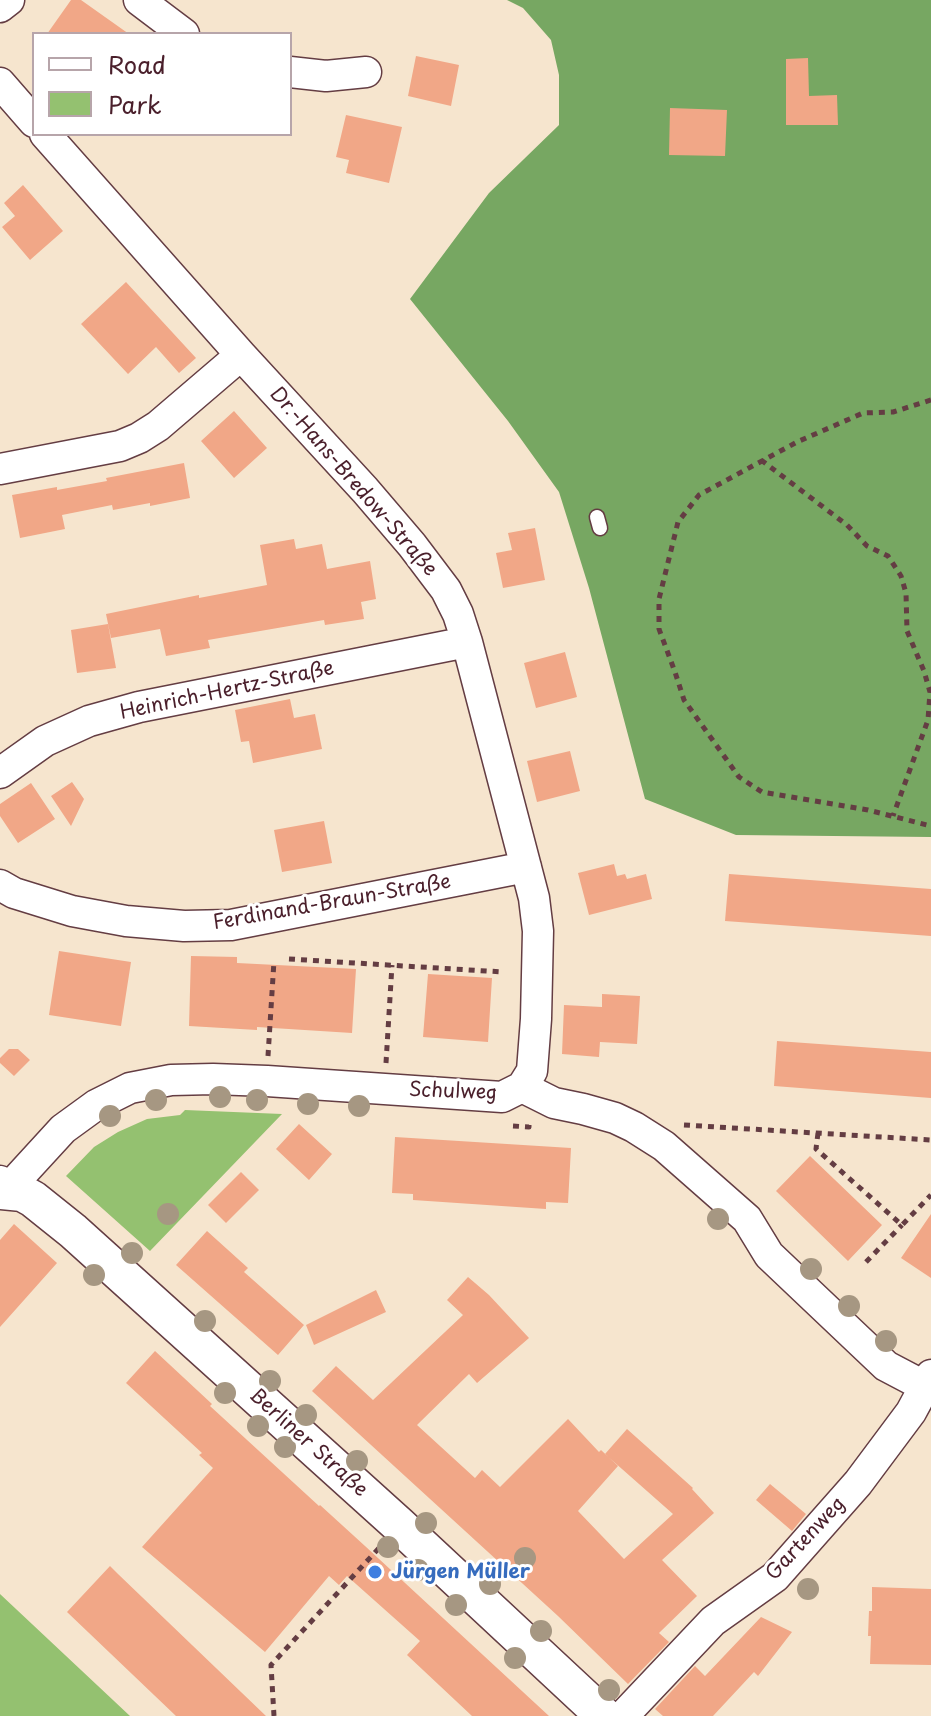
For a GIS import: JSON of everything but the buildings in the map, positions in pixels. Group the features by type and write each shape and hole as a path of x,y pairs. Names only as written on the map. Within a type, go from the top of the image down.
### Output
{"street":[{"path":"0,7 9,0"},
{"path":"139,0 181,32"},
{"path":"292,72 326,76 366,72"},
{"path":"0,83 32,120"},
{"name":"Dr.-Hans-Bredow-Straße","path":"47,136 412,545 446,590 458,614 534,898 538,973 532,1071 522,1087"},
{"path":"0,469 120,446 139,438 158,426 241,355"},
{"name":"Heinrich-Hertz-Straße","path":"0,773 45,741 89,721 139,707 467,642"},
{"name":"Ferdinand-Braun-Straße","path":"0,885 14,893 72,911 126,921 184,926 231,925 526,867"},
{"name":"Schulweg","path":"2,1187 63,1129 96,1105 130,1088 171,1080 213,1079 502,1097 522,1087 554,1103 615,1118 664,1146 747,1219 769,1255 886,1366 928,1380"},
{"name":"Berliner Straße","path":"2,1187 33,1199 104,1257 604,1716"},
{"name":"Gartenweg","path":"623,1716 713,1621 775,1577 858,1483 911,1412 928,1380"}],"path":[{"path":"931,400 893,412 863,413 797,442 699,495 678,522 659,599 659,629 684,700 739,777 762,792 816,800 931,826"},
{"path":"761,460 847,525 867,546 888,556 901,576 906,593 907,631 930,692 928,720 893,816"},
{"path":"289,959 503,972"},
{"path":"269,1045 274,961"},
{"path":"385,1088 392,965"},
{"path":"513,1126 529,1127 530,1111 522,1087"},
{"path":"682,1125 931,1140"},
{"path":"818,1133 816,1149 902,1225"},
{"path":"866,1262 931,1195"},
{"path":"274,1716 271,1665 378,1548"}],"green space":[{"path":"507,0 931,0 931,837 736,835 645,799 589,588 559,492 508,421 410,299 489,193 559,125 559,75 551,40 523,8"},
{"path":"185,1110 282,1114 150,1251 66,1176 94,1147 118,1132 147,1119 180,1115"},
{"path":"0,1594 130,1716 0,1716"}],"place":[{"name":"Jürgen Müller","path":"375,1572"}]}
